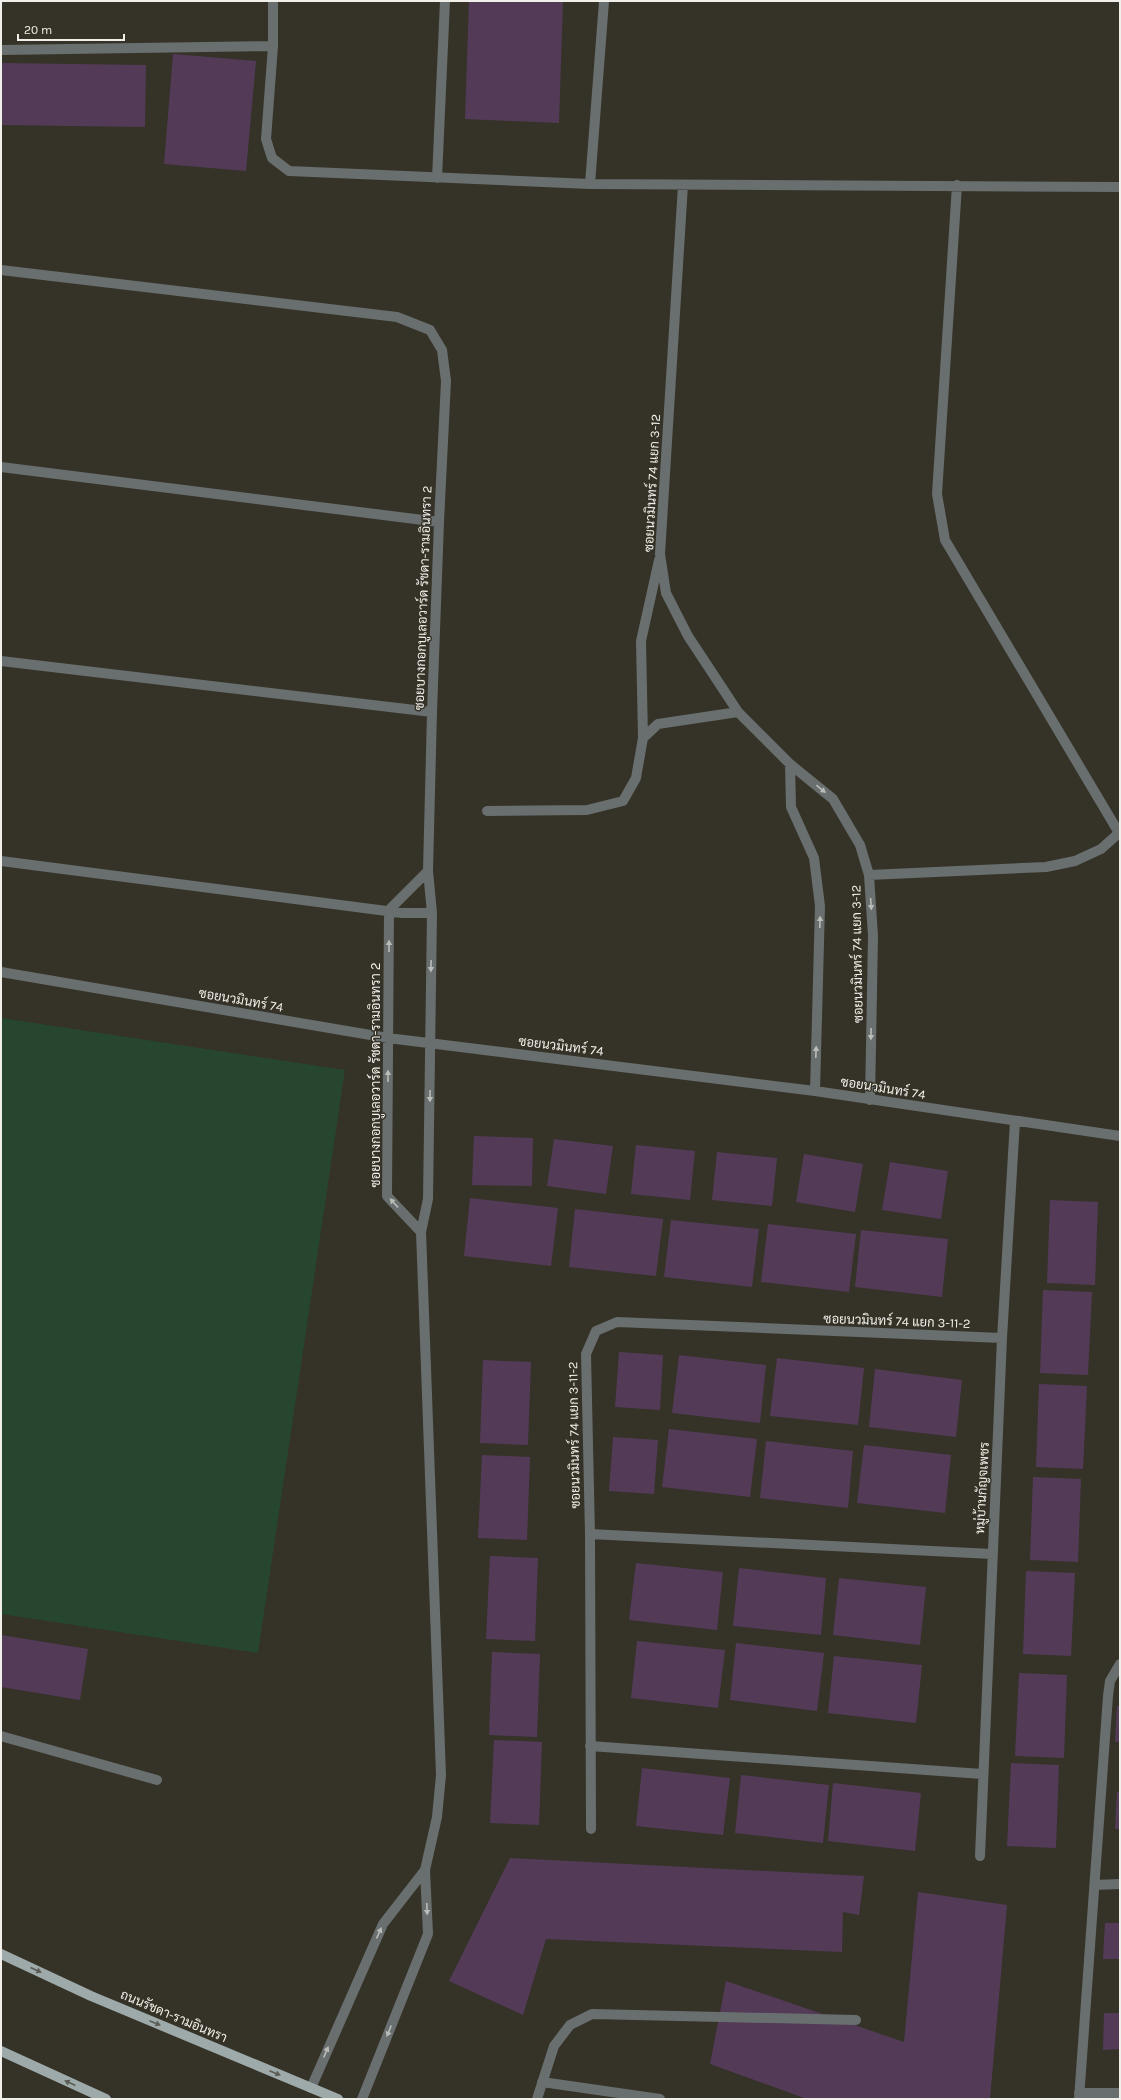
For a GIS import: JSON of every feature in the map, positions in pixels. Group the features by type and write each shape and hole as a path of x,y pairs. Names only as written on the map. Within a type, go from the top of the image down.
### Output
{"main road":[{"name":"ถนนรัชดา-รามอินทรา","path":"1,1954 91,1996 338,2099"},
{"path":"1,2051 106,2099"}],"street":[{"path":"274,1 273,46 266,139 272,158 289,172 590,184 683,186 957,185 1120,187"},
{"path":"437,178 445,1"},
{"path":"590,184 604,1"},
{"path":"1,50 273,46"},
{"path":"869,875 1046,868 1075,861 1101,849 1119,831 945,540 937,494 957,185"},
{"name":"ซอยนวมินทร์ 74 แยก 3-12","path":"683,186 660,554 666,593 688,636 738,712 790,764 833,799 860,845 869,875 873,936 870,1100"},
{"name":"ซอยบางกอกบูเลอวาร์ด รัชดา-รามอินทรา 2","path":"1,270 398,317 430,330 442,350 446,381 432,712 428,871 432,913 428,1199 421,1232"},
{"path":"1,467 439,522"},
{"path":"487,811 587,810 623,801 636,778 643,738 641,641 660,554"},
{"path":"1,661 432,712"},
{"path":"643,738 658,724 738,712"},
{"path":"790,764 791,807 814,858 820,906 815,1091"},
{"path":"1,861 389,911 432,913"},
{"path":"389,911 428,871"},
{"name":"ซอยบางกอกบูเลอวาร์ด รัชดา-รามอินทรา 2","path":"389,911 387,1196 421,1232"},
{"name":"ซอยนวมินทร์ 74","path":"1,972 388,1038 815,1091 1120,1136"},
{"name":"หมู่บ้านกัญจเพชร","path":"980,1856 982,1774 1002,1338 1015,1121"},
{"path":"362,2099 428,1934 425,1870 437,1817 441,1775 421,1232"},
{"name":"ซอยนวมินทร์ 74 แยก 3-11-2","path":"591,1829 590,1534 586,1354 596,1331 617,1322 1002,1338"},
{"path":"590,1534 992,1554"},
{"path":"1120,1664 1110,1681 1108,1696 1079,2096 1120,2093"},
{"path":"1,1736 157,1780"},
{"path":"590,1746 982,1774"},
{"path":"311,2088 383,1924 425,1870"},
{"path":"1095,1885 1120,1884"},
{"path":"537,2099 554,2046 570,2025 592,2014 856,2020"},
{"path":"542,2082 660,2099"}],"green space":[{"path":"1,1018 345,1070 258,1653 1,1614"}],"building":[{"path":"469,1 563,1 559,123 465,119"},
{"path":"173,54 256,61 246,171 164,164"},
{"path":"1,63 146,65 145,127 1,125"},
{"path":"474,1136 533,1138 532,1186 472,1185"},
{"path":"554,1139 613,1146 606,1194 547,1186"},
{"path":"636,1145 695,1151 690,1200 631,1194"},
{"path":"717,1152 777,1158 772,1206 712,1200"},
{"path":"804,1154 863,1164 855,1212 796,1202"},
{"path":"890,1162 948,1171 941,1219 882,1210"},
{"path":"470,1198 558,1208 551,1266 464,1256"},
{"path":"1050,1200 1098,1202 1095,1285 1047,1283"},
{"path":"575,1209 663,1219 656,1276 569,1267"},
{"path":"671,1220 759,1229 752,1287 664,1277"},
{"path":"768,1224 856,1234 849,1292 761,1282"},
{"path":"861,1230 948,1239 942,1297 855,1287"},
{"path":"1043,1290 1092,1292 1088,1375 1040,1373"},
{"path":"619,1352 663,1355 660,1410 615,1407"},
{"path":"679,1355 766,1365 760,1423 672,1413"},
{"path":"777,1358 864,1368 858,1425 770,1416"},
{"path":"483,1360 531,1362 528,1445 480,1443"},
{"path":"875,1369 962,1380 956,1437 869,1427"},
{"path":"1039,1384 1087,1386 1083,1469 1036,1467"},
{"path":"669,1429 757,1439 750,1497 662,1487"},
{"path":"613,1437 658,1440 654,1494 609,1491"},
{"path":"766,1441 853,1451 848,1508 760,1498"},
{"path":"864,1445 951,1455 945,1513 857,1503"},
{"path":"482,1455 530,1457 527,1540 478,1538"},
{"path":"1033,1477 1081,1479 1078,1562 1030,1560"},
{"path":"490,1556 538,1558 535,1641 486,1639"},
{"path":"636,1563 723,1572 717,1630 629,1620"},
{"path":"739,1568 826,1578 821,1635 733,1626"},
{"path":"1026,1571 1075,1573 1071,1656 1023,1654"},
{"path":"839,1578 926,1587 920,1645 833,1635"},
{"path":"1,1635 88,1649 80,1700 1,1687"},
{"path":"637,1641 725,1650 718,1708 631,1698"},
{"path":"736,1643 824,1653 817,1711 730,1700"},
{"path":"492,1652 540,1654 537,1737 489,1735"},
{"path":"834,1656 922,1665 916,1723 828,1713"},
{"path":"1019,1673 1067,1675 1064,1758 1015,1756"},
{"path":"1117,1706 1120,1706 1120,1742 1115,1742"},
{"path":"494,1740 542,1742 539,1825 490,1823"},
{"path":"1011,1763 1059,1765 1056,1848 1007,1846"},
{"path":"642,1768 730,1778 723,1835 636,1826"},
{"path":"741,1775 829,1785 823,1843 735,1833"},
{"path":"833,1783 921,1793 915,1851 828,1841"},
{"path":"1117,1792 1120,1792 1120,1829 1115,1829"},
{"path":"510,1858 864,1876 859,1915 843,1912 842,1952 546,1939 523,2015 449,1981"},
{"path":"918,1892 1007,1905 990,2099 807,2099 710,2064 726,1981 904,2042"},
{"path":"1105,1923 1120,1923 1120,1959 1103,1959"},
{"path":"1104,2013 1120,2013 1120,2049 1103,2050"}]}
